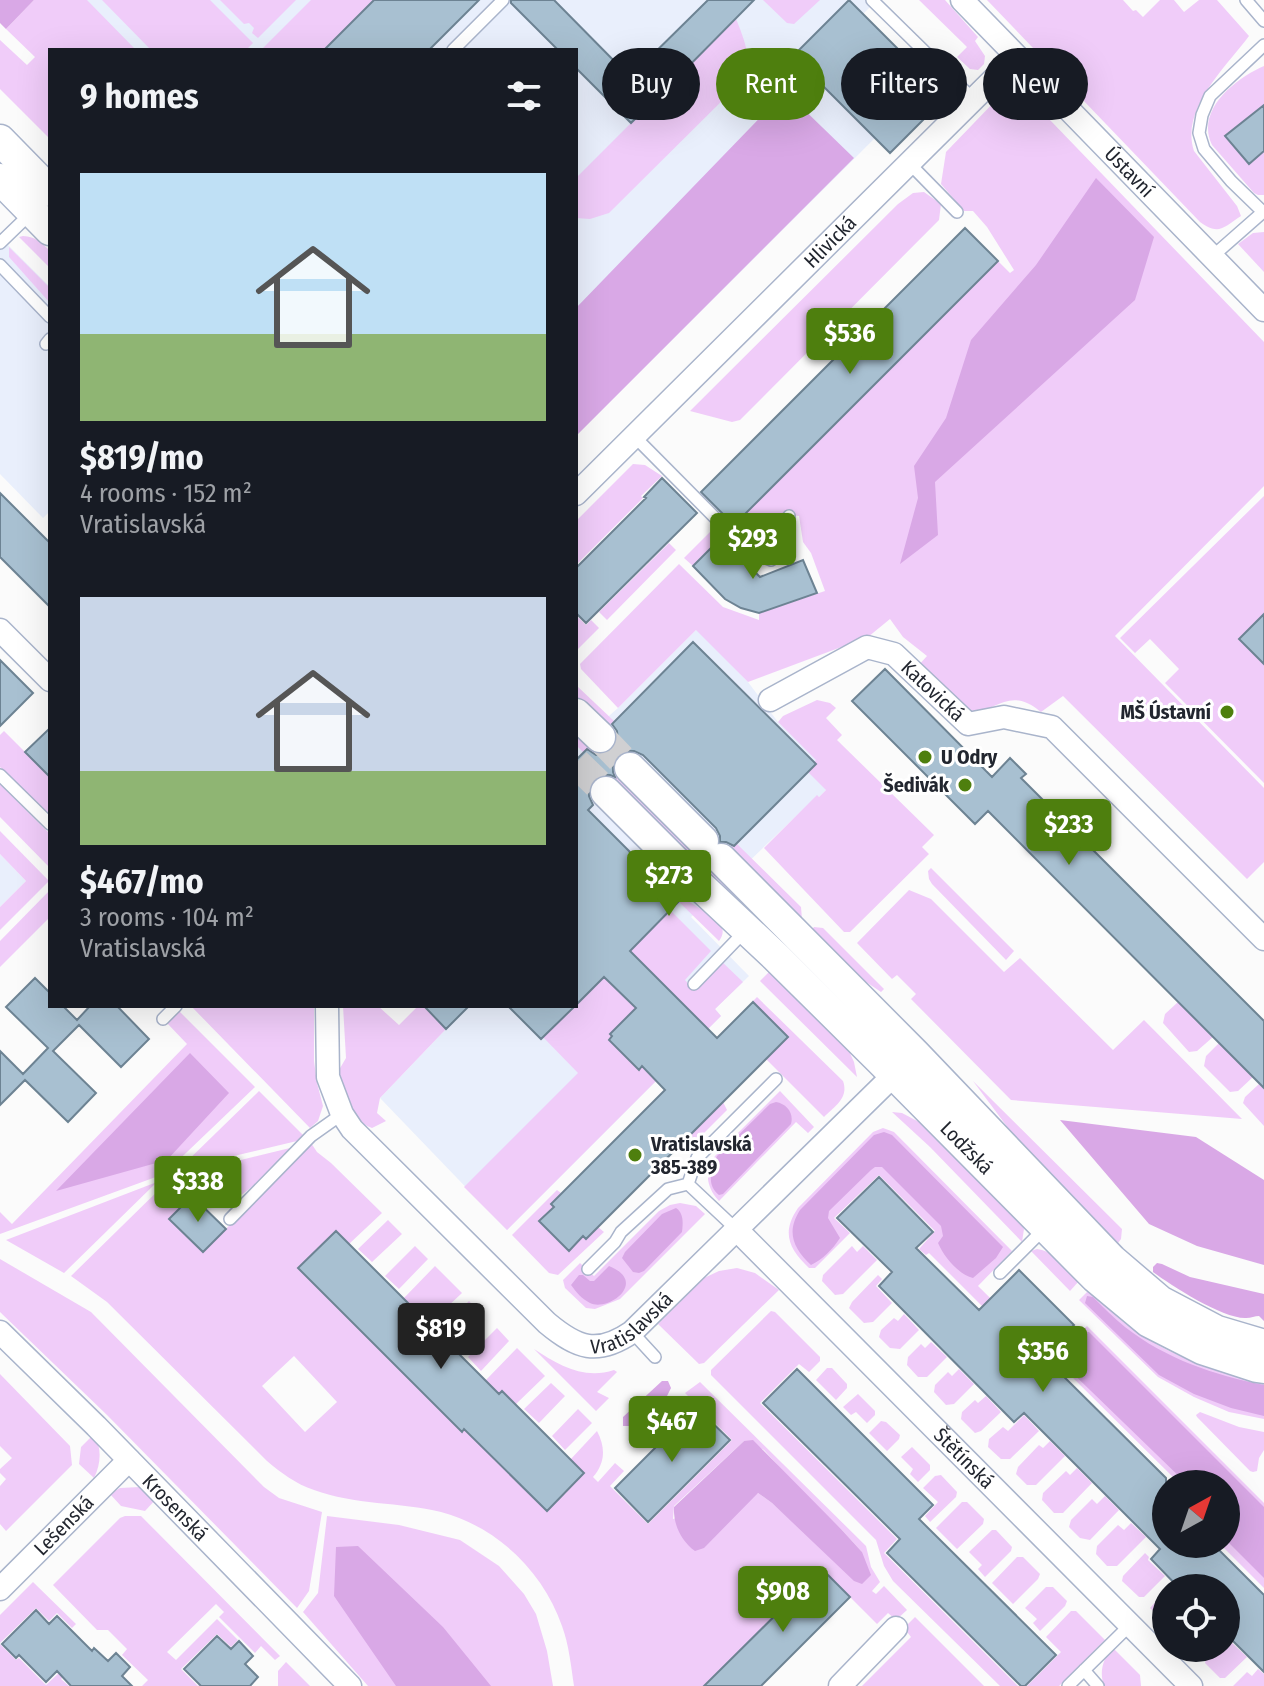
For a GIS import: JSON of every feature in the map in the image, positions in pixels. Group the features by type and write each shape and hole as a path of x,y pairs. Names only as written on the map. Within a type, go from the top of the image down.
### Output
{"street":[{"name":"Ústavní","path":"962,0 1007,48"},
{"name":"Hlivická","path":"578,492 983,89"},
{"name":"Ústavní","path":"1078,120 1264,310"},
{"path":"0,140 45,207"},
{"path":"0,179 45,207"},
{"path":"0,630 48,678"},
{"name":"Katovická","path":"770,700 867,647 894,654 968,724 1004,717 1052,727 1264,939"},
{"path":"578,716 600,737"},
{"name":"Lodžská","path":"630,768 712,850 905,1064 1045,1227 1095,1277 1149,1322 1202,1349 1264,1368"},
{"name":"Lodžská","path":"606,792 746,930 905,1064 1112,1260 1160,1301 1217,1331 1264,1345"},
{"name":"Vratislavská","path":"327,1008 328,1077 342,1114 352,1129 547,1323 571,1341 586,1347 616,1343 632,1332 905,1064"},
{"name":"Štětínská","path":"737,1230 1130,1625 1183,1683"},
{"name":"Krosenská","path":"0,1332 65,1394 350,1686"},
{"name":"Lešenská","path":"0,1589 129,1460"},
{"path":"840,1686 896,1628"}],"lane":[{"path":"455,48 503,0"},
{"path":"872,0 973,99"},
{"path":"1246,0 1264,21"},
{"path":"1213,256 1263,212 1204,149 1199,133 1202,115 1210,96 1264,45"},
{"path":"909,163 957,212"},
{"path":"0,243 45,207"},
{"path":"0,265 48,315"},
{"path":"634,436 747,550 771,560 785,550 789,516"},
{"path":"0,775 48,822"},
{"path":"694,984 746,930"},
{"path":"163,1019 174,1008"},
{"path":"688,1184 697,1158 776,1079"},
{"path":"230,1219 311,1136 342,1114"},
{"path":"688,1184 737,1230"},
{"path":"588,1269 621,1232 668,1189 688,1184"},
{"path":"1000,1273 1045,1227"},
{"path":"632,1332 655,1357"},
{"path":"1068,1686 1130,1625"},
{"path":"1084,1670 1098,1686"}],"shaded area":[{"path":"0,0 34,0 6,29 0,23"},
{"path":"34,0 877,0 863,14 849,1 801,48 716,48 716,120 825,120 825,88 841,104 841,120 857,120 875,138 578,434 578,48 49,48"},
{"path":"34,0 87,0 134,48 48,48 48,137 0,89 0,40 27,65 35,57 6,29"},
{"path":"102,0 210,0 253,43 248,48 149,48"},
{"path":"220,0 296,0 258,38 252,33 254,28 249,23 244,24"},
{"path":"311,0 373,0 326,48 263,48"},
{"path":"763,0 820,0 794,24 787,23"},
{"path":"919,0 945,0 978,37 975,41 983,53 983,65 978,70 967,66 967,47"},
{"path":"987,0 1123,0 1143,17 1160,0 1174,0 1184,12 1199,0 1217,0 1249,36 1199,104 1191,135 1194,151 1237,206 1241,216 1217,229 1200,222 1088,105 1088,48 1033,48"},
{"path":"736,19 746,48 716,48 716,107 609,213 590,219 578,218 578,176 634,120 700,120 700,55"},
{"path":"1264,66 1264,105 1225,136 1264,151 1264,195 1258,195 1212,145 1208,132 1209,120 1221,97 1242,78"},
{"path":"983,114 983,120 1050,120 1264,342 1264,486 1115,636 1264,788 1264,862 1247,879 1063,696 1041,712 1018,700 983,710 965,709 917,667 927,656 903,637 890,619 868,637 748,682 696,630 618,708 581,669 580,664 679,564 723,607 759,620 759,613 825,591 811,553 803,542 799,516 784,514 776,533 761,543 747,540 731,527 998,261 1010,273 1014,270 987,227 973,211 964,211 941,184 946,152"},
{"path":"758,120 815,120 854,158 578,434 578,306"},
{"path":"1096,178 1154,237 1135,300 935,482 938,535 900,564 918,498 914,466 946,418 971,340 1036,265"},
{"path":"924,192 941,204 939,220 740,420 732,422 690,411 898,204 913,193"},
{"path":"1264,232 1264,272 1238,244 1253,233"},
{"path":"0,237 48,285 48,513 43,518 0,474"},
{"path":"19,237 38,240 48,249 48,266"},
{"path":"9,247 48,286 48,301 9,257"},
{"path":"633,464 645,465 662,476 578,563 578,519"},
{"name":"MŠ Ústavní","path":"1264,496 1264,614 1239,639 1264,664 1264,783 1165,683 1179,669 1150,639 1135,653 1120,638"},
{"path":"714,528 723,537 693,566 684,558"},
{"path":"669,543 676,550 607,620 599,612"},
{"path":"578,617 586,625 591,620 599,628 578,649"},
{"path":"697,629 748,682 778,722 817,760 826,790 691,917 749,976 715,1009 721,1016 507,1230 380,1098 446,1029 426,1008 578,1008 578,743"},
{"path":"578,687 614,721 606,730 578,702"},
{"path":"817,700 836,708 826,718 842,735 837,740 934,835 922,847 929,854 850,932 844,932 764,848 817,795 819,797 826,790 806,770 816,760 778,722 783,716"},
{"path":"4,731 48,775 48,815 0,767 0,735"},
{"path":"578,734 885,1041 878,1048 578,747"},
{"path":"0,784 48,832 48,866 0,817"},
{"path":"0,831 48,882 0,930 0,907 26,881 0,854"},
{"path":"735,842 801,907 799,924 766,891 731,846"},
{"path":"0,854 26,881 0,907"},
{"path":"931,868 1014,951 1006,960 932,884 928,871"},
{"path":"909,890 931,899 1004,972 1020,958 1113,1050 1144,1020 1242,1119 1011,1100 911,999 916,994 897,975 892,979 857,943"},
{"path":"48,892 48,919 0,967 0,941"},
{"path":"680,896 718,920 723,930 719,941 677,900"},
{"path":"667,907 711,951 685,980 692,988 719,959 743,982 715,1009 721,1016 507,1230 464,1187 578,1073 541,1035 569,1008 578,1008 578,999","holes":["633,955 696,1017 645,1068 642,1066 639,1069 609,1040 610,1034 636,1008 608,980"]},
{"path":"814,927 823,928 884,989 881,992 844,967 809,933"},
{"path":"770,971 849,1051 857,1077 760,981"},
{"path":"757,997 843,1081 843,1097 824,1117 766,1059 788,1037 752,1002"},
{"path":"1178,1002 1213,1037 1197,1051 1189,1052 1163,1023 1165,1014"},
{"path":"193,1008 314,1008 314,1061 323,1106 318,1121 310,1128"},
{"path":"343,1008 380,1008 399,1025 416,1008 426,1008 446,1029 380,1098 377,1113 386,1121 372,1128 353,1113 336,1075 346,1058"},
{"path":"178,1010 255,1087 164,1174 0,1234 0,1212 12,1224 187,1044 166,1022"},
{"path":"1219,1043 1253,1077 1238,1091 1230,1092 1204,1066 1206,1056"},
{"path":"190,1053 229,1093 167,1160 56,1191"},
{"path":"973,1081 1122,1229 1118,1243 1023,1148"},
{"path":"1259,1084 1264,1089 1264,1126 1243,1103"},
{"path":"259,1091 303,1135 297,1141 179,1169"},
{"path":"780,1091 814,1127 808,1133 796,1122 719,1201 708,1179 711,1162"},
{"path":"723,1102 727,1110 689,1148 683,1148 680,1145"},
{"path":"776,1102 789,1110 791,1124 719,1195 711,1182 717,1156 770,1104"},
{"path":"892,1112 902,1113 921,1123 1020,1222 1024,1229 1022,1242 930,1147"},
{"path":"1060,1120 1196,1137 1264,1180 1264,1265 1197,1246 1149,1224"},
{"path":"883,1128 894,1132 1012,1251 978,1286 1053,1360 1087,1326 1231,1470 1166,1470 1065,1370 1055,1379 929,1253 926,1255 919,1249 935,1231 879,1175 834,1218 850,1233 815,1268 809,1268 792,1247 789,1233 793,1217 798,1208 873,1132"},
{"path":"884,1132 892,1135 1003,1247 996,1258 973,1278 957,1269 944,1254 938,1243 943,1236 941,1226 882,1167 871,1170 829,1211 828,1218 840,1238 831,1250 811,1265 796,1246 793,1225 800,1210 874,1135"},
{"path":"311,1143 382,1213 349,1244 335,1231 299,1269 461,1431 464,1429 546,1510 570,1460 597,1431 603,1455 593,1477 598,1482 615,1463 624,1471 610,1486 648,1524 732,1440 685,1393 700,1382 866,1546 871,1567 880,1582 872,1591 876,1594 884,1586 907,1610 896,1620 888,1613 877,1624 822,1569 705,1686 574,1686 566,1641 554,1606 530,1570 499,1540 481,1528 441,1512 329,1495 289,1478 267,1461 107,1302 71,1276 172,1177 290,1148 238,1197 221,1202 200,1189 170,1218 203,1252","holes":["294,1356 337,1402 305,1432 262,1386","744,1441 764,1450 862,1552 804,1532 758,1493 673,1519 674,1506"]},
{"path":"157,1182 64,1273 6,1240"},
{"path":"557,1190 561,1193 551,1203 554,1206 539,1221 569,1250 598,1227 604,1232 558,1275 549,1273 512,1235"},
{"path":"680,1203 696,1206 705,1214 620,1299 595,1309 586,1308 565,1288 563,1280 580,1263 594,1276 659,1211"},
{"path":"676,1208 682,1216 682,1232 644,1271 633,1272 622,1258 625,1252 662,1214"},
{"path":"388,1220 402,1234 372,1262 358,1249"},
{"path":"415,1246 428,1259 399,1289 385,1276"},
{"path":"852,1246 857,1252 863,1246 877,1260 843,1294 835,1295 822,1281 823,1275"},
{"path":"1037,1249 1055,1257 1079,1281 1070,1291 1031,1251"},
{"path":"0,1259 91,1312 264,1487 279,1498 322,1512 309,1591 297,1608 107,1415 0,1312"},
{"path":"1157,1263 1190,1277 1264,1294 1264,1321 1259,1316 1236,1317 1198,1301 1153,1272"},
{"path":"435,1266 462,1293 429,1324 403,1299"},
{"path":"609,1266 620,1273 625,1287 621,1294 606,1303 590,1303 571,1285 579,1275 594,1281"},
{"path":"737,1268 755,1273 779,1290 704,1363 699,1364 658,1324 704,1278"},
{"path":"878,1275 882,1279 876,1286 892,1303 873,1322 864,1323 849,1308"},
{"path":"1089,1290 1126,1324 1158,1345 1209,1367 1264,1382 1264,1419 1229,1412 1158,1377 1079,1300"},
{"path":"1087,1296 1093,1297 1121,1324 1174,1357 1209,1371 1264,1385 1264,1416 1194,1394 1159,1375 1085,1303"},
{"path":"469,1301 483,1315 454,1344 440,1330"},
{"path":"771,1311 820,1357 820,1361 809,1372 799,1364 760,1403 897,1539 884,1553 1018,1686 1000,1686 893,1581 884,1566 876,1540 711,1375 711,1370"},
{"path":"904,1314 919,1330 900,1349 890,1348 879,1337 881,1330 894,1318 898,1321"},
{"path":"497,1328 509,1341 481,1371 468,1357"},
{"path":"1084,1332 1089,1332 1227,1470 1173,1470 1059,1360"},
{"path":"931,1342 947,1357 927,1377 918,1377 907,1365 908,1357 921,1344 925,1348"},
{"path":"517,1348 545,1376 515,1405 485,1381"},
{"path":"534,1349 582,1372 614,1370 617,1372 597,1392 609,1398 596,1411"},
{"path":"827,1368 832,1368 847,1384 836,1400 816,1380"},
{"path":"959,1369 974,1384 954,1404 946,1405 934,1392 935,1385 948,1372 952,1376"},
{"path":"0,1374 70,1446 72,1465 6,1531 0,1524 0,1486 6,1479 0,1469 12,1458 0,1446"},
{"path":"662,1381 668,1381 671,1388 667,1396 633,1426 623,1426 623,1417"},
{"path":"551,1383 565,1396 539,1423 524,1409"},
{"path":"858,1394 875,1411 867,1423 856,1412 851,1415 843,1407"},
{"path":"986,1396 1001,1412 975,1433 961,1419 962,1412 975,1400 978,1403"},
{"path":"578,1409 592,1423 565,1450 552,1436"},
{"path":"1200,1412 1239,1427 1264,1432 1264,1450 1257,1471 1250,1471 1197,1417"},
{"path":"1024,1415 1039,1431 1010,1459 1001,1459 988,1447 989,1439 1003,1427 1008,1431"},
{"path":"881,1421 900,1435 887,1451 869,1433"},
{"path":"94,1434 100,1456 94,1478 79,1464 81,1447"},
{"path":"753,1440 862,1552 871,1575 862,1584 854,1581 758,1493 704,1548 695,1551 682,1537 674,1507 744,1441"},
{"path":"1050,1441 1065,1456 1036,1485 1027,1485 1016,1474 1018,1467 1039,1445 1043,1448"},
{"path":"912,1447 930,1465 930,1470 918,1482 910,1474 913,1469 901,1457"},
{"path":"1077,1468 1092,1483 1063,1513 1054,1513 1042,1500 1043,1493 1066,1471 1070,1475"},
{"path":"941,1475 957,1492 956,1497 930,1522 925,1516 938,1502 923,1488 935,1476"},
{"path":"1240,1479 1264,1503 1264,1588 1234,1558 1240,1558"},
{"path":"1240,1483 1264,1507 1264,1578 1240,1554"},
{"path":"140,1487 158,1497 145,1511 121,1506 110,1494 120,1488"},
{"path":"1105,1496 1119,1510 1090,1540 1080,1538 1069,1527 1071,1520 1092,1499 1097,1504"},
{"path":"962,1502 967,1502 984,1519 983,1524 957,1549 936,1528"},
{"path":"125,1516 141,1516 280,1656 275,1660 261,1646 255,1653 219,1617 224,1612 216,1604 167,1652 176,1660 217,1619 238,1640 231,1647 217,1634 181,1669 198,1686 142,1686 148,1680 122,1655 127,1649 108,1630 97,1630 53,1585"},
{"path":"327,1516 399,1525 460,1540 499,1566 524,1594 536,1614 553,1686 368,1686 303,1612 318,1593"},
{"path":"1131,1523 1146,1537 1117,1566 1107,1566 1096,1554 1097,1546 1118,1525 1124,1530"},
{"path":"992,1530 996,1530 1012,1547 985,1577 978,1569 982,1565 969,1552"},
{"path":"358,1546 443,1627 491,1686 396,1686 334,1596 336,1547"},
{"path":"1145,1553 1163,1574 1152,1574 1152,1589 1144,1597 1139,1597 1122,1581 1123,1576"},
{"path":"1017,1557 1023,1557 1040,1574 1013,1604 992,1583"},
{"path":"33,1582 76,1624 72,1628 57,1613 49,1621 36,1608 0,1643 0,1615"},
{"path":"1046,1587 1053,1587 1067,1601 1040,1631 1033,1623 1037,1619 1025,1608"},
{"path":"1071,1611 1076,1611 1105,1640 1059,1686 1027,1686 1061,1652 1046,1637"},
{"path":"915,1617 984,1686 862,1686 911,1637 904,1628"},
{"path":"0,1644 46,1685 60,1672 64,1676 61,1679 69,1686 0,1686"},
{"path":"1112,1647 1140,1675 1141,1686 1104,1686 1103,1666"},
{"path":"1240,1650 1247,1657 1225,1678 1220,1678 1205,1663 1240,1662"},
{"path":"286,1662 310,1686 278,1686 278,1671"},
{"path":"1258,1669 1264,1674 1264,1686 1233,1686 1247,1672 1252,1676"}],"building":[{"path":"374,0 479,0 431,48 326,48"},
{"path":"511,0 554,0 602,49 602,94 578,70 578,48 556,48"},
{"path":"708,0 754,0 700,55 700,48 659,48"},
{"path":"849,0 897,48 841,48 841,104 825,88 825,48 801,48"},
{"path":"1264,105 1264,151 1249,164 1225,136"},
{"path":"857,120 923,120 890,153"},
{"path":"965,228 998,261 734,525 701,492"},
{"path":"662,478 697,513 586,623 578,615 578,566"},
{"path":"0,493 48,541 48,605 0,557"},
{"path":"721,538 760,577 803,560 817,593 759,613 725,599 693,566"},
{"path":"1264,614 1264,664 1239,639"},
{"path":"693,642 816,764 734,846 720,842 716,828 643,755 634,751 625,751 617,756 613,764 615,777 602,775 593,780 589,787 593,805 588,810 661,883 666,878 679,882 684,896 630,951 717,1038 753,1002 788,1037 586,1239 583,1236 569,1251 539,1221 554,1207 551,1204 665,1090 642,1066 639,1070 609,1040 610,1034 636,1008 604,977 578,1003 578,758 587,749 596,755 612,750 618,740 612,724"},
{"path":"0,660 33,693 0,726"},
{"path":"885,669 992,777 1010,758 1026,774 1021,778 1264,1021 1264,1088 988,811 975,824 852,701"},
{"path":"48,730 48,775 25,752"},
{"path":"35,978 48,991 48,1008 65,1008 77,1020 88,1008 119,1008 149,1039 121,1067 79,1025 53,1051 96,1093 68,1122 25,1080 0,1105 0,1051 23,1074 48,1048 6,1007"},
{"path":"426,1008 467,1008 446,1029"},
{"path":"510,1008 573,1008 541,1039"},
{"path":"879,1177 933,1232 916,1248 979,1310 1019,1270 1074,1325 1043,1356 1158,1470 1152,1470 1152,1541 1024,1413 1014,1422 879,1286 892,1272 837,1218"},
{"path":"192,1196 226,1229 203,1252 169,1219"},
{"path":"336,1231 499,1394 502,1391 584,1473 547,1511 464,1429 462,1432 298,1268"},
{"path":"797,1369 933,1505 919,1519 1056,1655 1025,1686 1021,1686 887,1553 900,1539 763,1403"},
{"path":"696,1407 730,1440 648,1522 615,1488"},
{"path":"1227,1558 1264,1595 1264,1672 1240,1648 1240,1574 1165,1574 1151,1559"},
{"path":"822,1569 850,1597 761,1686 704,1686"},
{"path":"36,1610 49,1624 57,1616 92,1651 94,1648 108,1661 116,1653 130,1667 122,1676 132,1686 71,1686 57,1671 46,1682 19,1655 16,1658 2,1644"},
{"path":"217,1636 231,1649 239,1641 253,1656 245,1664 258,1677 250,1686 201,1686 184,1669"}],"tunnel":[{"path":"600,737 630,768"},
{"path":"578,765 606,792"}],"place":[{"name":"MŠ Ústavní","path":"1227,712"},
{"name":"U Odry","path":"925,757"},
{"name":"Šedivák","path":"965,785"},
{"name":"Vratislavská 385-389","path":"635,1155"}]}
